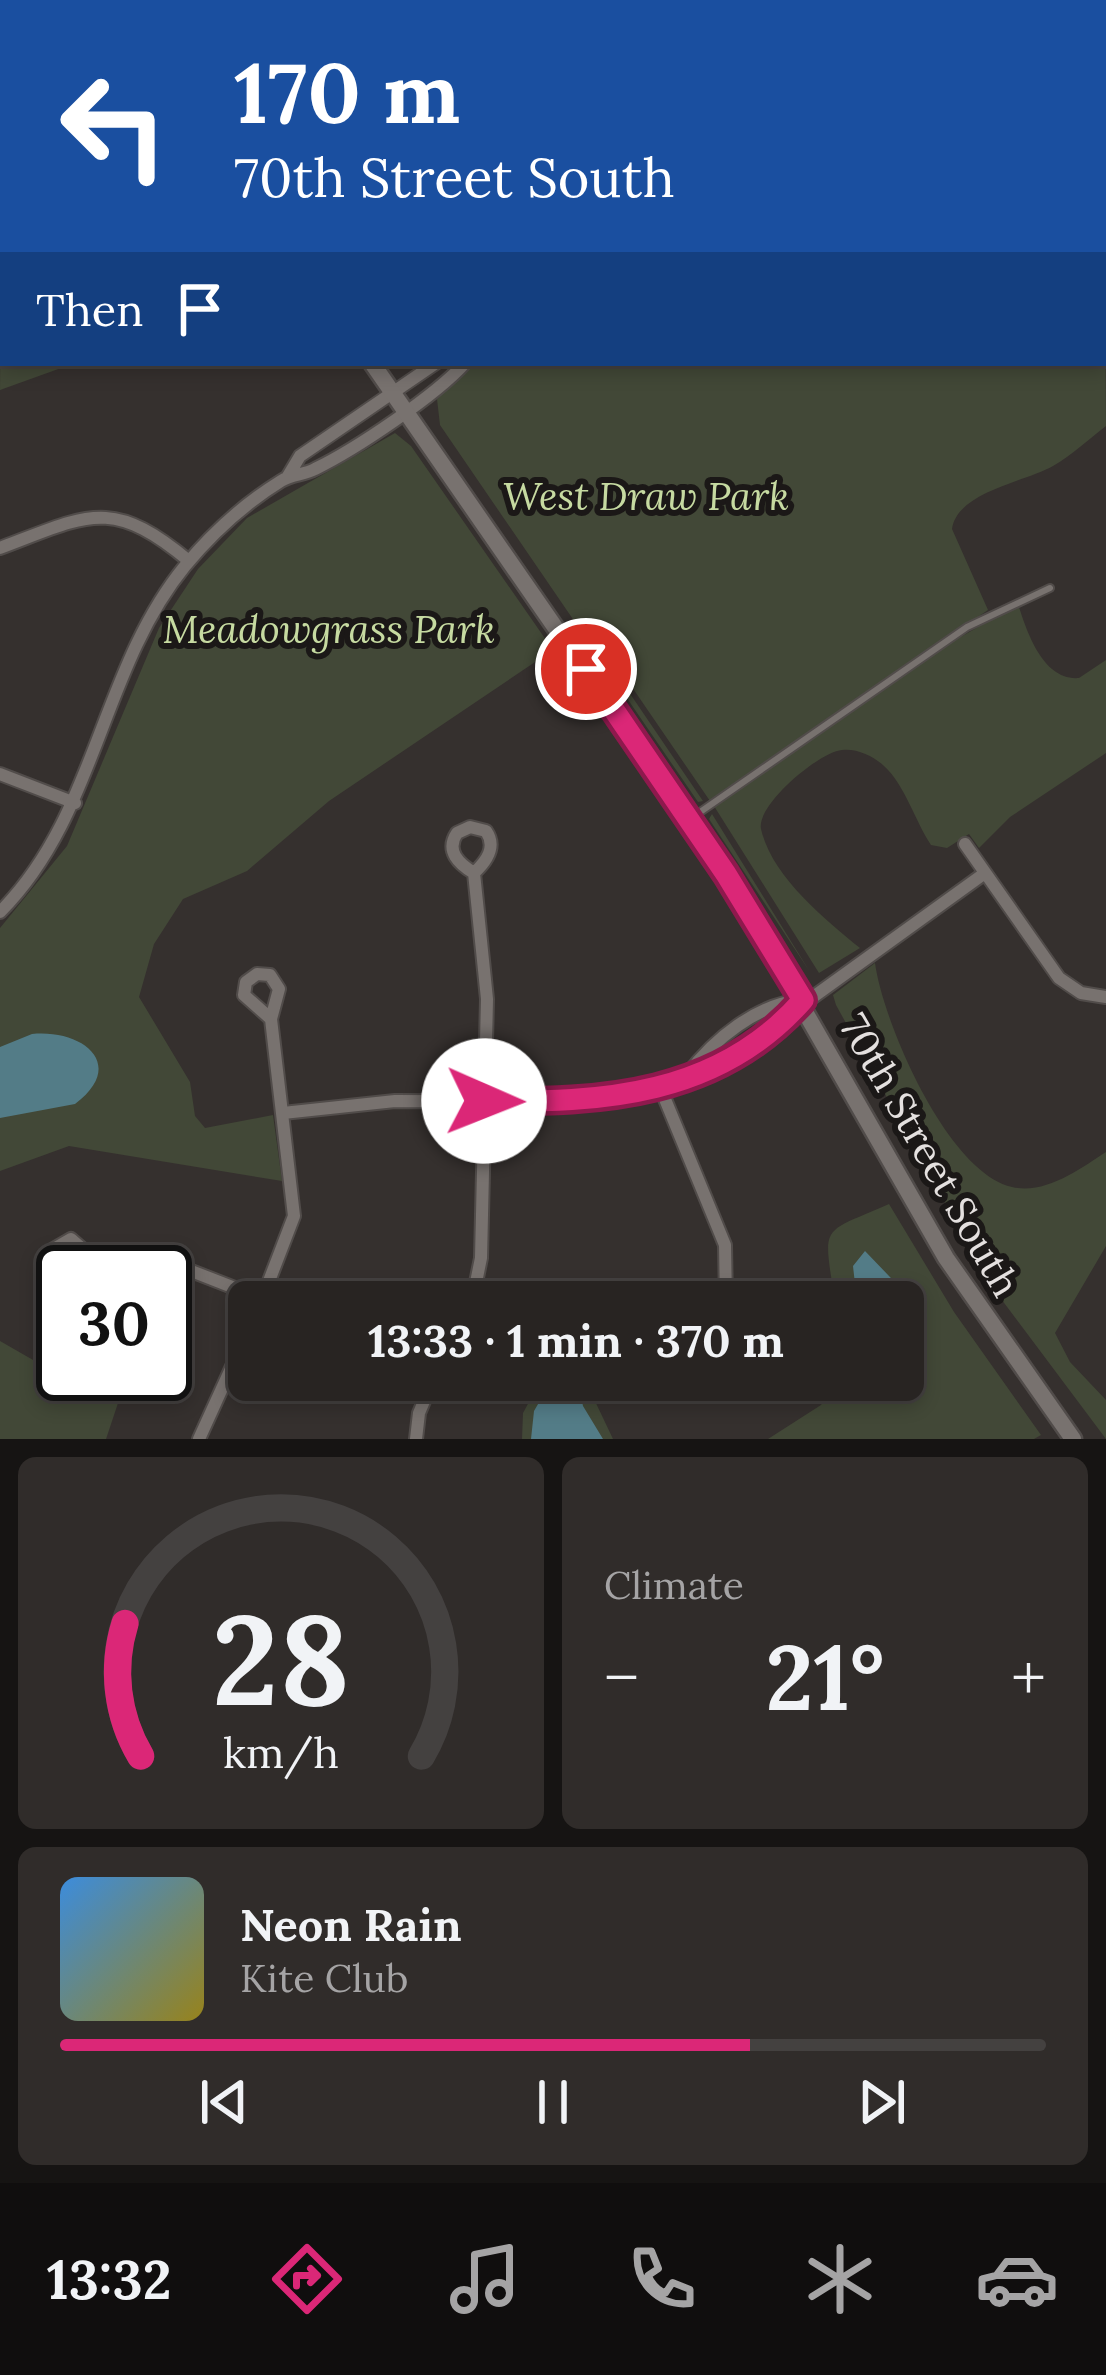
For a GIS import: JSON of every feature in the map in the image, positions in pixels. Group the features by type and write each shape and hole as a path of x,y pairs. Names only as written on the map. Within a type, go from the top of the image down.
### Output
{"main road":[{"name":"70th Street South","path":"374,366 690,820 803,1000 946,1258 1073,1439"}],"street":[{"path":"0,912 44,861 75,803 140,638 190,561 235,513 288,476 300,456 432,366"},
{"path":"288,476 312,472 461,366"},
{"path":"0,548 100,516 139,524 190,561"},
{"path":"0,774 75,803"},
{"path":"965,844 1059,978 1081,993 1106,997"},
{"path":"474,873 486,979 481,1258 476,1281"},
{"path":"283,1113 382,1101 592,1102 661,1087 688,1075 706,1050 775,1002 803,1000 985,873"},
{"path":"270,1281 293,1222 271,1019"},
{"path":"661,1087 725,1246 726,1281"},
{"path":"192,1270 228,1285"},
{"path":"199,1439 228,1376"},
{"path":"416,1439 423,1401"}],"lane":[{"path":"690,820 967,627 1050,588"}],"green space":[{"path":"0,366 67,366 0,390"},
{"name":"West Draw Park","path":"471,366 1106,366 1106,426 1053,466 979,497 957,516 952,529 988,610 710,801 623,674 618,676 703,801 698,802 440,425 437,399"},
{"name":"Meadowgrass Park","path":"395,433 411,446 553,650 545,649 544,656 329,801 247,871 183,899 154,944 139,997 190,1082 195,1116 205,1128 273,1115 282,1181 69,1146 0,1171 0,928 67,846 159,628 198,569 247,518"},
{"path":"1018,604 1038,653 1056,672 1079,678 1106,660 1106,753 1010,817 979,848 969,834 947,848 931,845 891,774 864,754 842,750 805,770 768,807 761,829 788,880 860,948 819,973 714,806 938,650"},
{"path":"712,814 810,972 709,819"},
{"path":"875,963 891,1021 922,1092 964,1154 988,1175 1012,1187 1037,1187 1062,1179 1106,1152 1106,1246 1055,1333 1070,1362 1106,1400 1106,1439 990,1284 836,1005 833,995"},
{"path":"889,1204 954,1312 1041,1435 1034,1439 768,1439 824,1401 924,1401 924,1281 832,1281 828,1244 831,1235 849,1221"},
{"path":"0,1341 36,1362 36,1401 119,1401 106,1439 0,1439"},
{"path":"530,1401 595,1401 613,1439 522,1439 523,1413"}],"water":[{"path":"32,1034 82,1043 98,1063 98,1075 75,1104 0,1118 0,1047"},
{"path":"865,1251 894,1281 855,1281 853,1266"},
{"path":"540,1401 582,1401 603,1439 531,1439"}],"route":[{"path":"484,1101 592,1102 647,1091 716,1067 786,1020 803,1000 726,874 586,669"}]}
